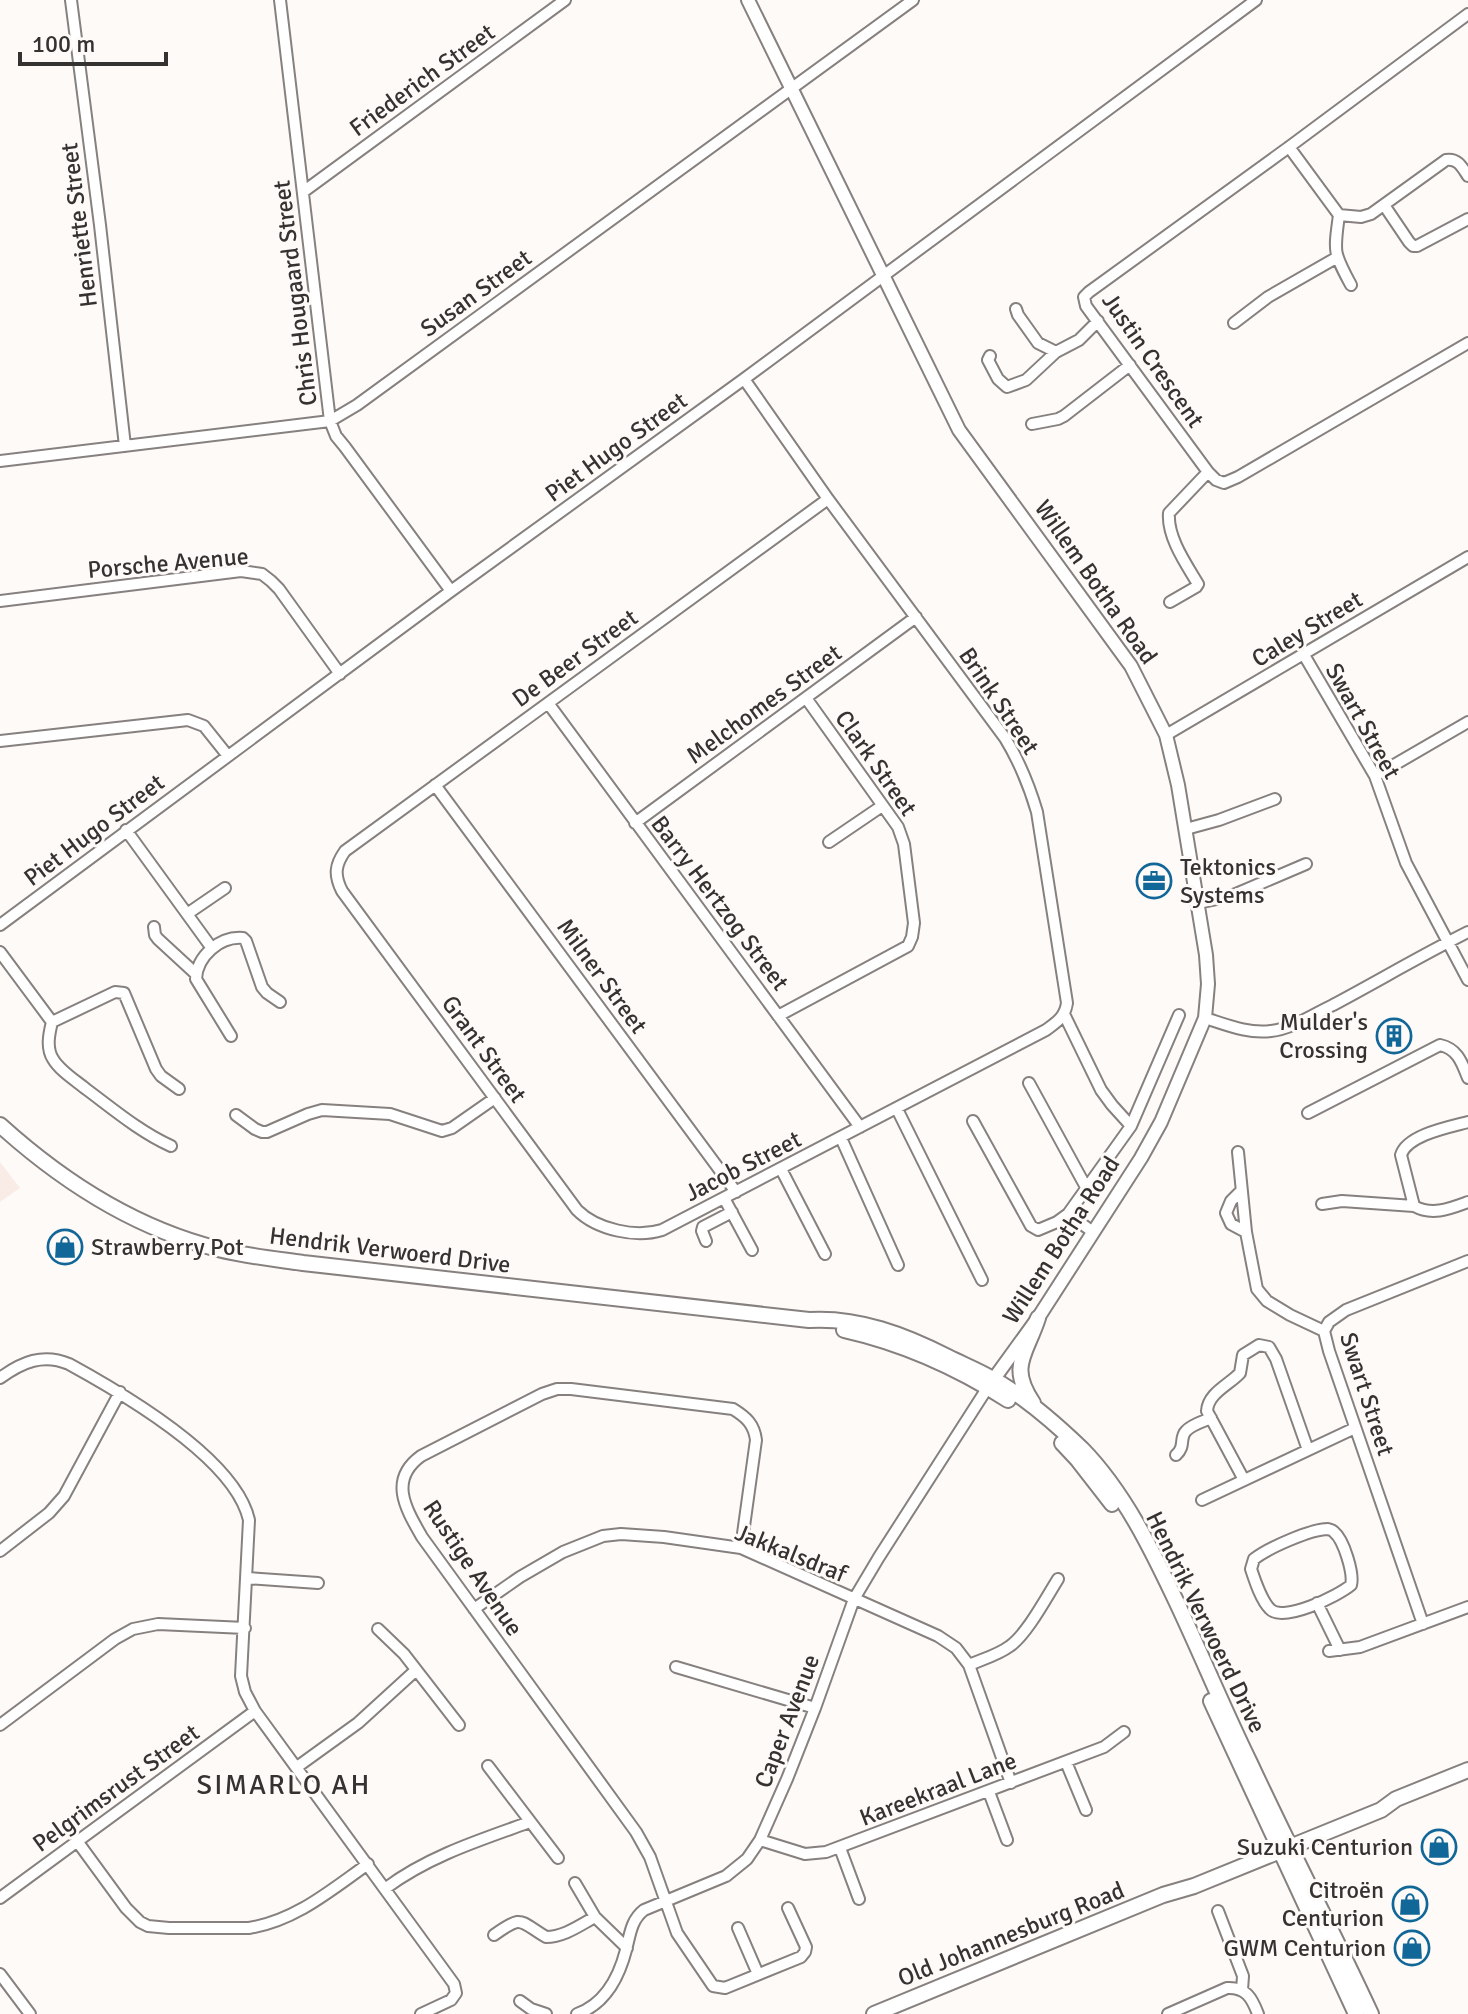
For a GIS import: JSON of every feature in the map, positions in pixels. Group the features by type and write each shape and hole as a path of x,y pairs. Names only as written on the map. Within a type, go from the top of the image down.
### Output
{"main road":[{"name":"Hendrik Verwoerd Drive","path":"0,1125 34,1155 94,1197 139,1222 220,1250 303,1263 829,1320 878,1328 922,1344 1039,1413 1084,1451 1133,1519 1159,1565 1249,1762 1356,2014"},
{"path":"1038,1318 1023,1356 1020,1377 1039,1413"},
{"name":"Hendrik Verwoerd Drive","path":"990,1383 1061,1442 1101,1488 1126,1526 1174,1615 1227,1738 1371,2014"},
{"name":"Old Johannesburg Road","path":"874,2014 1163,1895 1194,1886 1377,1801 1396,1799 1468,1770"}],"street":[{"name":"Henriette Street","path":"71,0 125,446"},
{"name":"Chris Hougaard Street","path":"280,0 330,421 336,436 451,591"},
{"name":"Friederich Street","path":"303,192 565,0"},
{"name":"Willem Botha Road","path":"748,0 959,430 1116,643 1142,686 1166,735 1186,829 1207,969 1205,1018 1161,1122 1141,1158 1038,1318 990,1383"},
{"name":"Susan Street","path":"0,461 330,421 357,405 913,0"},
{"name":"Piet Hugo Street","path":"0,925 1256,0"},
{"name":"Justin Crescent","path":"1208,472 1086,306 1084,297 1468,14"},
{"path":"1289,147 1339,215 1336,258 1351,285"},
{"path":"1339,215 1361,217 1371,214 1446,160 1458,162 1468,176"},
{"path":"1384,205 1413,246 1468,219"},
{"path":"1234,323 1268,297 1336,258"},
{"path":"1016,309 1038,343 1056,352"},
{"path":"990,356 988,360 998,379 1007,387 1026,380 1056,352 1079,340 1098,321"},
{"path":"1170,602 1198,584 1178,549 1169,513 1208,472 1224,483 1235,479 1468,343"},
{"path":"1032,424 1064,416 1130,365"},
{"name":"Brink Street","path":"744,379 828,499 1005,738 1028,783 1037,812 1067,1003 1064,1014"},
{"name":"De Beer Street","path":"345,851 828,499"},
{"name":"Caley Street","path":"1166,735 1468,557"},
{"name":"Porsche Avenue","path":"0,601 241,571 262,574 279,589 340,674"},
{"name":"Melchomes Street","path":"635,823 916,617"},
{"name":"Swart Street","path":"1304,655 1375,776 1406,863 1468,980"},
{"name":"Clark Street","path":"778,1016 908,946 914,923 904,844 898,827 806,698"},
{"name":"Barry Hertzog Street","path":"548,703 860,1127"},
{"path":"0,741 188,720 204,726 228,756"},
{"path":"1375,776 1468,722"},
{"name":"Milner Street","path":"435,785 736,1192"},
{"path":"1186,829 1275,799"},
{"path":"829,842 882,806"},
{"path":"126,830 211,947"},
{"name":"Grant Street","path":"345,851 336,865 335,873 342,891 577,1210 602,1226 642,1233"},
{"path":"1198,903 1231,896 1306,864"},
{"path":"187,914 225,888"},
{"path":"154,927 158,939 196,974 198,985 231,1036"},
{"path":"1205,1018 1243,1030 1279,1029 1311,1016 1468,932"},
{"path":"196,974 211,947 236,937 243,938 262,987 280,1002"},
{"path":"0,952 52,1022"},
{"path":"52,1022 115,992 124,993 156,1069 179,1089"},
{"path":"860,1127 1046,1030 1064,1014 1101,1090 1131,1126"},
{"path":"973,1121 1031,1226 1038,1230 1046,1227 1068,1214 1131,1126 1179,1015"},
{"path":"52,1022 49,1050 59,1067 122,1116 171,1146"},
{"path":"1308,1113 1440,1045 1453,1050 1468,1078"},
{"path":"1029,1083 1087,1189"},
{"path":"236,1115 262,1132 322,1110 390,1114 442,1131 452,1128 495,1098"},
{"path":"897,1109 982,1280"},
{"path":"1414,1206 1401,1155 1403,1149 1422,1136 1467,1126"},
{"name":"Jacob Street","path":"642,1233 662,1230 860,1127"},
{"path":"841,1138 898,1265"},
{"path":"1238,1152 1246,1232 1257,1289 1262,1296 1290,1315 1324,1331"},
{"path":"781,1169 825,1254"},
{"path":"1241,1191 1229,1204 1226,1213 1231,1224 1246,1232"},
{"path":"724,1198 752,1250"},
{"path":"1322,1204 1342,1201 1414,1206 1435,1212 1468,1202"},
{"path":"706,1241 703,1227 732,1212"},
{"path":"1068,1214 1093,1232"},
{"name":"Swart Street","path":"1423,1624 1324,1331 1329,1322 1346,1310 1468,1261"},
{"path":"1244,1480 1207,1406 1209,1399 1240,1373 1243,1355 1259,1345 1269,1347 1276,1359 1308,1450"},
{"path":"0,1378 41,1358 69,1364 150,1412 201,1453 239,1495 249,1520 242,1683 255,1711 456,1987 451,2000 421,2014"},
{"name":"Caper Avenue","path":"577,2014 594,2004 610,1987 621,1969 637,1916 644,1910 726,1876 747,1859 760,1840 815,1708 854,1599 990,1383"},
{"name":"Rustige Avenue","path":"741,1548 756,1440 752,1425 733,1409 557,1389 421,1456 409,1466 404,1477 402,1496 413,1521 439,1562 636,1832 650,1857 677,1933 713,1986 725,1988 758,1974"},
{"path":"0,1551 49,1513 64,1496 120,1392"},
{"path":"1176,1455 1181,1452 1186,1430 1211,1418"},
{"path":"1202,1500 1355,1428"},
{"path":"1317,1530 1334,1532 1345,1552 1353,1581 1345,1590 1317,1603 1284,1615 1270,1610 1251,1569 1254,1559 1265,1551 1317,1530"},
{"name":"Jakkalsdraf","path":"474,1609 563,1552 603,1536 664,1537 741,1548 938,1636 956,1648 969,1665 1011,1783"},
{"path":"247,1578 318,1583"},
{"path":"969,1665 1002,1651 1016,1641 1058,1579"},
{"path":"1317,1603 1334,1651 1360,1647 1468,1607"},
{"path":"0,1725 115,1639 133,1629 158,1624 245,1628"},
{"path":"378,1629 404,1654 459,1725"},
{"path":"676,1667 815,1708"},
{"path":"297,1767 358,1723 415,1671"},
{"name":"Pelgrimsrust Street","path":"0,1898 255,1711"},
{"name":"Kareekraal Lane","path":"760,1840 805,1854 840,1848 1104,1747 1124,1732"},
{"path":"1066,1762 1086,1810"},
{"path":"488,1766 558,1858"},
{"path":"989,1792 1007,1840"},
{"path":"386,1888 414,1868 530,1822"},
{"path":"77,1841 133,1916 155,1927 249,1928 274,1922 307,1907 368,1864"},
{"path":"840,1848 859,1899"},
{"path":"575,1883 595,1917 627,1948"},
{"path":"738,1928 758,1974 801,1957 806,1947 788,1908"},
{"path":"1218,1911 1243,1976 1242,1990"},
{"path":"494,1935 512,1922 520,1921 546,1937 555,1937 595,1917"},
{"path":"0,1974 30,2014"},
{"path":"1168,2014 1236,1987 1252,1999 1258,2014"},
{"path":"520,2001 546,2014"}],"shaded area":[{"path":"0,1162 20,1188 0,1202"}],"place":[{"name":"Tektonics Systems","path":"1154,881"},
{"name":"Mulder's Crossing","path":"1394,1036"},
{"name":"Strawberry Pot","path":"65,1247"},
{"name":"Suzuki Centurion","path":"1439,1847"},
{"name":"Citroën Centurion","path":"1410,1904"},
{"name":"GWM Centurion","path":"1412,1948"}],"district":[{"name":"SIMARLO AH","path":"284,1785"}]}
